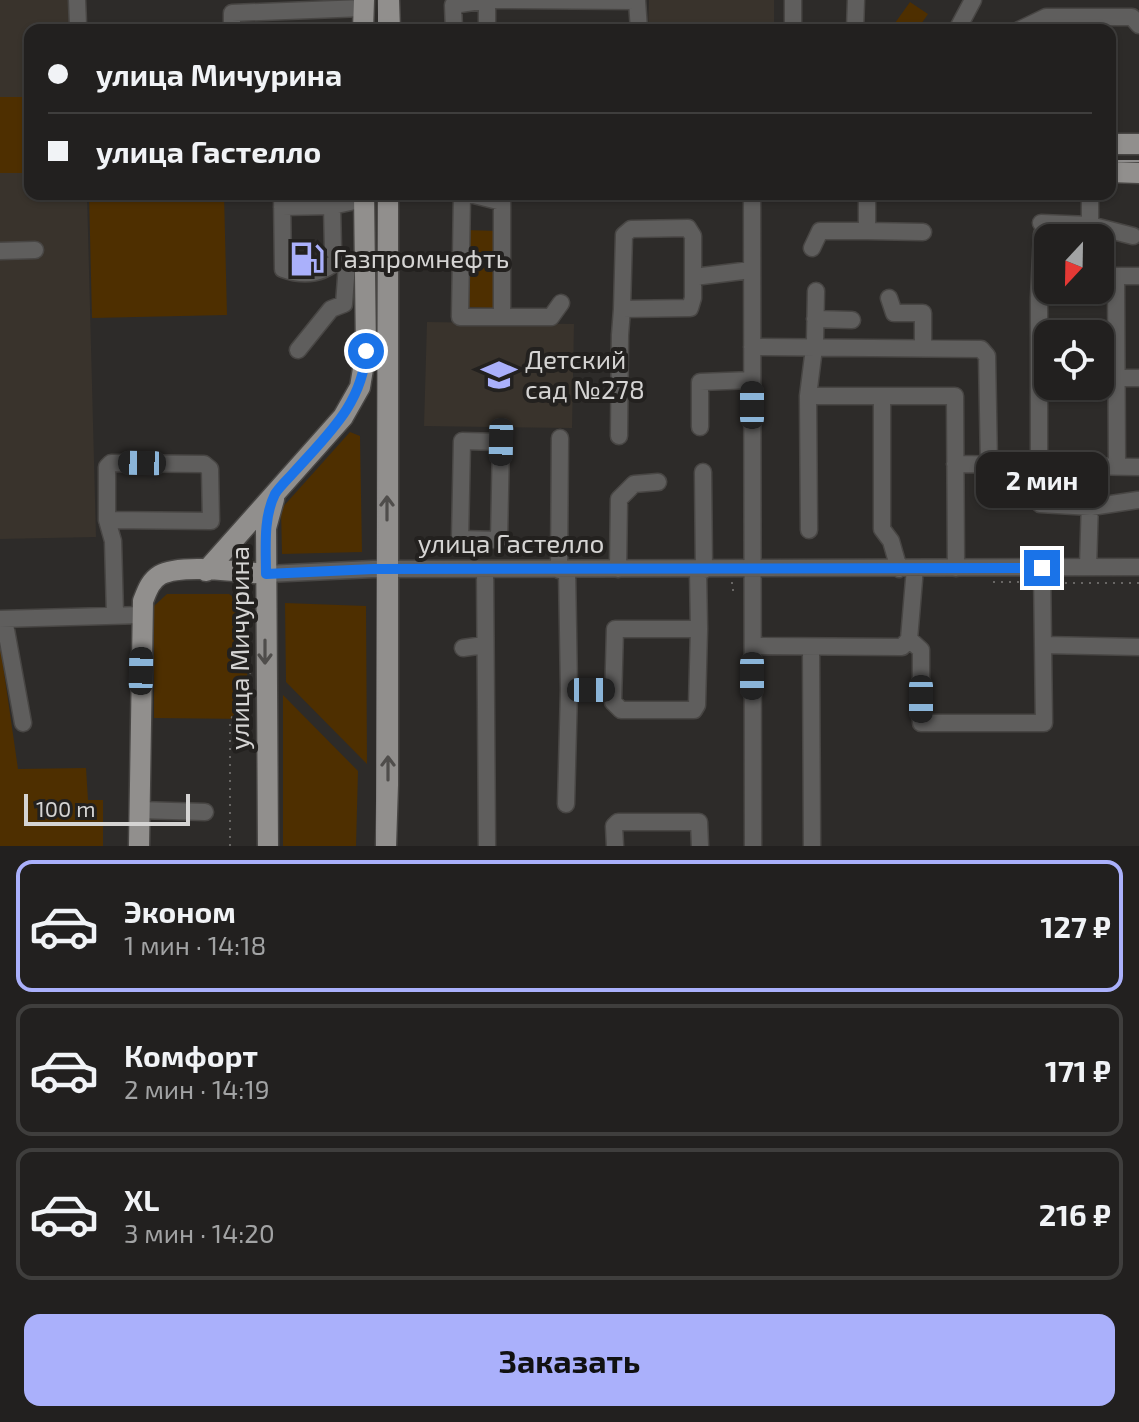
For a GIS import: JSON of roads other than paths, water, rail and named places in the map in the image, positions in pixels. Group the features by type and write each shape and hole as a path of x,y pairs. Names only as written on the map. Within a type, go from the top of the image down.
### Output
{"main road":[{"path":"389,0 390,24"},
{"path":"363,24 364,4"},
{"path":"1116,144 1139,144"},
{"path":"1116,172 1139,173"},
{"name":"улица Мичурина","path":"268,846 266,528 275,493 343,417 360,387 366,351 351,266 363,200"},
{"path":"386,846 388,200"},
{"path":"388,228 399,200"},
{"path":"206,571 275,493"},
{"name":"улица Гастелло","path":"139,846 142,615 149,585 159,576 174,570 266,574"}],"street":[{"path":"77,0 78,24"},
{"path":"454,24 453,5 487,0 487,24"},
{"path":"496,0 637,1 639,24"},
{"path":"793,0 793,24"},
{"path":"855,24 856,0"},
{"path":"960,24 973,0"},
{"path":"232,24 232,13 364,4"},
{"path":"1048,24 1132,17 1139,25"},
{"path":"351,200 332,206 282,200 283,269 296,274 351,266"},
{"path":"462,200 460,317 551,317 561,303"},
{"path":"494,200 502,202 502,317"},
{"path":"752,200 753,846"},
{"path":"867,200 867,231"},
{"path":"1090,200 1090,224"},
{"path":"332,206 333,250 351,266"},
{"path":"1041,223 1047,224"},
{"path":"619,436 620,335 624,235 631,229 688,228 693,236 694,277 690,308 622,309"},
{"path":"812,248 820,231 923,232"},
{"path":"1114,234 1133,236"},
{"path":"0,251 35,250"},
{"path":"298,350 331,309 344,304 351,266"},
{"path":"694,277 751,270"},
{"path":"1114,276 1139,276"},
{"path":"809,530 808,396 816,291"},
{"path":"889,298 894,313 923,313 923,348"},
{"path":"1039,465 1041,304"},
{"path":"1111,304 1118,378 1117,466"},
{"path":"815,319 852,320"},
{"path":"752,347 981,349 987,356 989,465"},
{"path":"1118,378 1139,378"},
{"path":"700,427 700,382 752,380"},
{"path":"808,396 955,396 956,568"},
{"path":"753,646 902,647 909,639 907,568 882,529 882,397"},
{"path":"560,438 569,690 566,804"},
{"path":"462,441 501,442 499,540 480,539 460,539 462,441"},
{"path":"107,520 211,521 210,469 204,464 111,463 107,467 107,520 113,541 115,614"},
{"path":"955,464 1139,467"},
{"path":"1088,567 1091,468"},
{"path":"699,629 615,629 613,702 621,710 694,710 697,705 701,570 703,472"},
{"path":"618,569 619,499 634,484 658,482"},
{"path":"1040,504 1091,507 1138,500"},
{"path":"480,539 478,569 488,699 487,846"},
{"name":"улица Гастелло","path":"266,574 386,569 1139,567"},
{"path":"909,639 921,650 921,723 1044,723 1042,568"},
{"path":"23,723 2,619 142,615"},
{"path":"463,648 484,645"},
{"path":"1044,645 1139,647"},
{"path":"811,647 812,846"},
{"path":"569,690 613,690"},
{"path":"139,810 205,812"},
{"path":"615,846 614,826 618,822 699,822 700,846"}],"tram line":[{"path":"379,0 379,24"},
{"path":"1116,161 1139,161"},
{"path":"377,846 379,200"}],"place":[{"name":"Газпромнефть","path":"307,259"},
{"name":"Детский сад №278","path":"499,375"}]}
